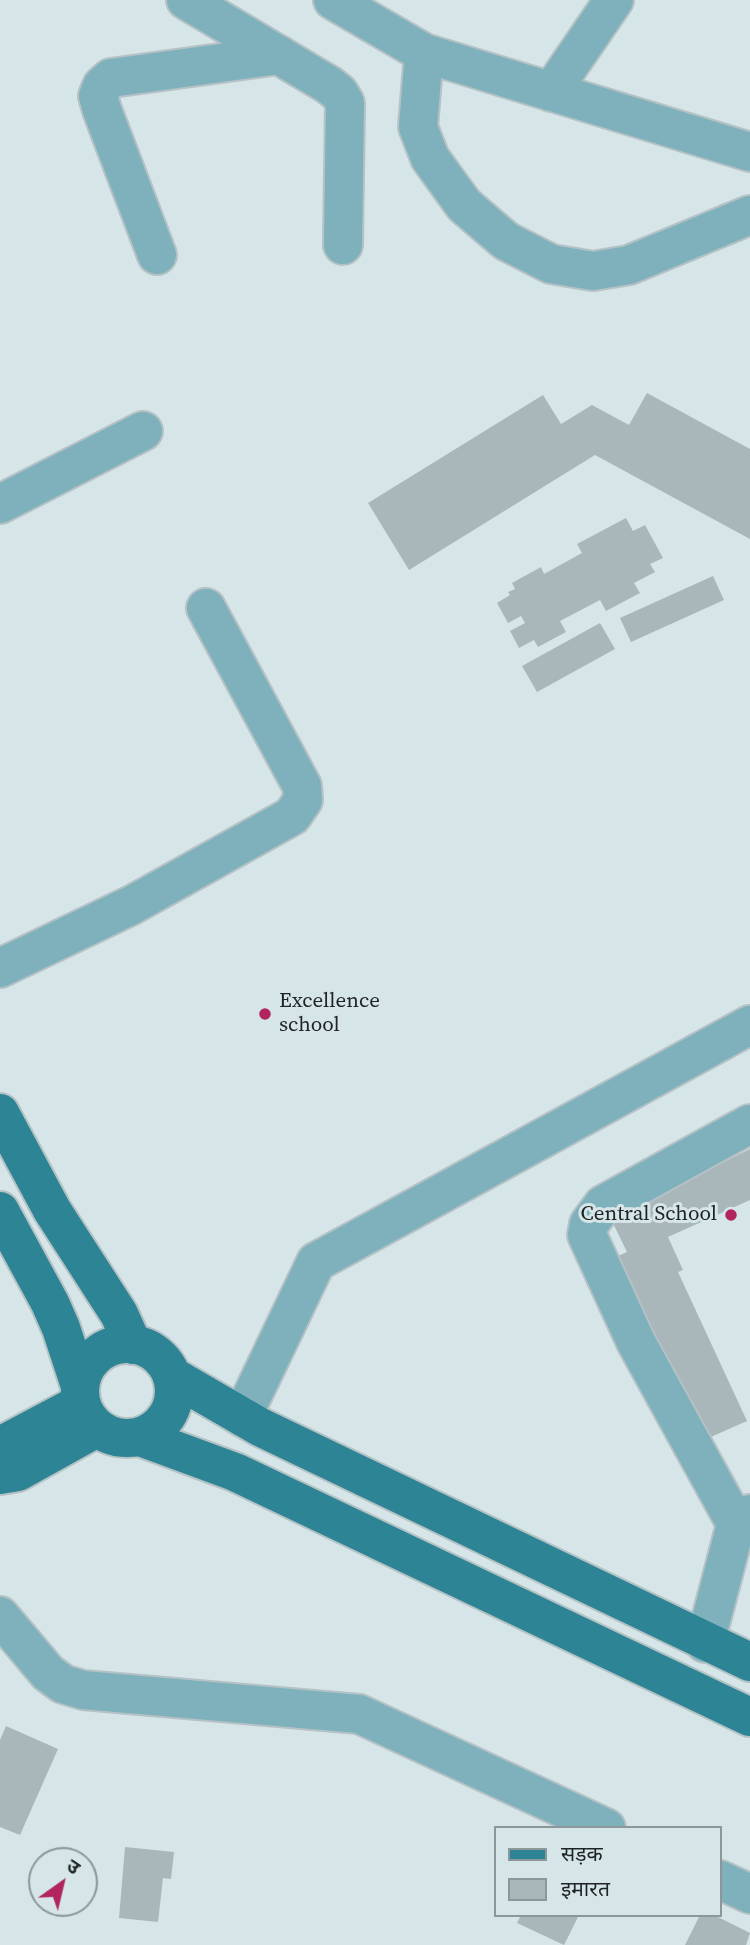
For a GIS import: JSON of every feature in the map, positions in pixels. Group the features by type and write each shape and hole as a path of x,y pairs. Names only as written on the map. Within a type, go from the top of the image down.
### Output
{"main road":[{"path":"0,1113 52,1210 119,1314 133,1345"},
{"path":"0,1212 50,1303 61,1328 86,1406 117,1437 140,1437 235,1472 750,1717"},
{"path":"0,1475 18,1472 86,1406 84,1371 92,1359 104,1349 118,1344 146,1348 166,1364 172,1376 172,1406 165,1420 154,1431 140,1437"},
{"path":"172,1376 242,1417 705,1643 750,1662"},
{"path":"0,1446 86,1406"}],"street":[{"path":"186,0 339,93 345,103 343,245"},
{"path":"333,0 424,54 750,152"},
{"path":"551,92 614,0"},
{"path":"424,54 418,127 430,158 464,205 506,241 551,264 593,271 629,265 750,215"},
{"path":"157,255 100,103 98,96 102,86 111,78 279,55"},
{"path":"0,504 143,431"},
{"path":"0,968 132,905 292,816 303,800 302,786 206,608"},
{"path":"242,1417 316,1262 750,1025"},
{"path":"705,1643 743,1519 636,1342 587,1235 589,1224 603,1205 750,1124"},
{"path":"0,1616 48,1673 63,1684 83,1690 359,1714 603,1826"},
{"path":"722,1881 750,1894"}],"building":[{"path":"647,393 750,449 750,539 595,455 409,570 368,503 543,395 561,424 592,405 629,425"},
{"path":"626,518 633,531 645,525 663,558 650,564 655,572 634,583 640,593 606,611 600,600 560,621 566,632 538,647 534,640 519,648 510,631 525,623 521,616 508,623 497,603 515,589 512,583 541,567 544,574 582,553 577,544"},
{"path":"713,576 724,600 631,642 620,618"},
{"path":"600,623 615,649 537,692 522,666"},
{"path":"750,1149 750,1200 668,1237 683,1270 678,1272 747,1421 704,1440 635,1292 630,1294 613,1258 627,1252 610,1217"},
{"path":"6,1726 58,1749 20,1835 0,1827 0,1740"},
{"path":"125,1847 174,1852 171,1879 163,1878 158,1922 119,1918"},
{"path":"520,1917 578,1917 564,1945 517,1923"},
{"path":"699,1917 718,1917 750,1933 746,1945 685,1945"}],"place":[{"name":"Excellence school","path":"265,1014"},
{"name":"Central School","path":"731,1215"}]}
